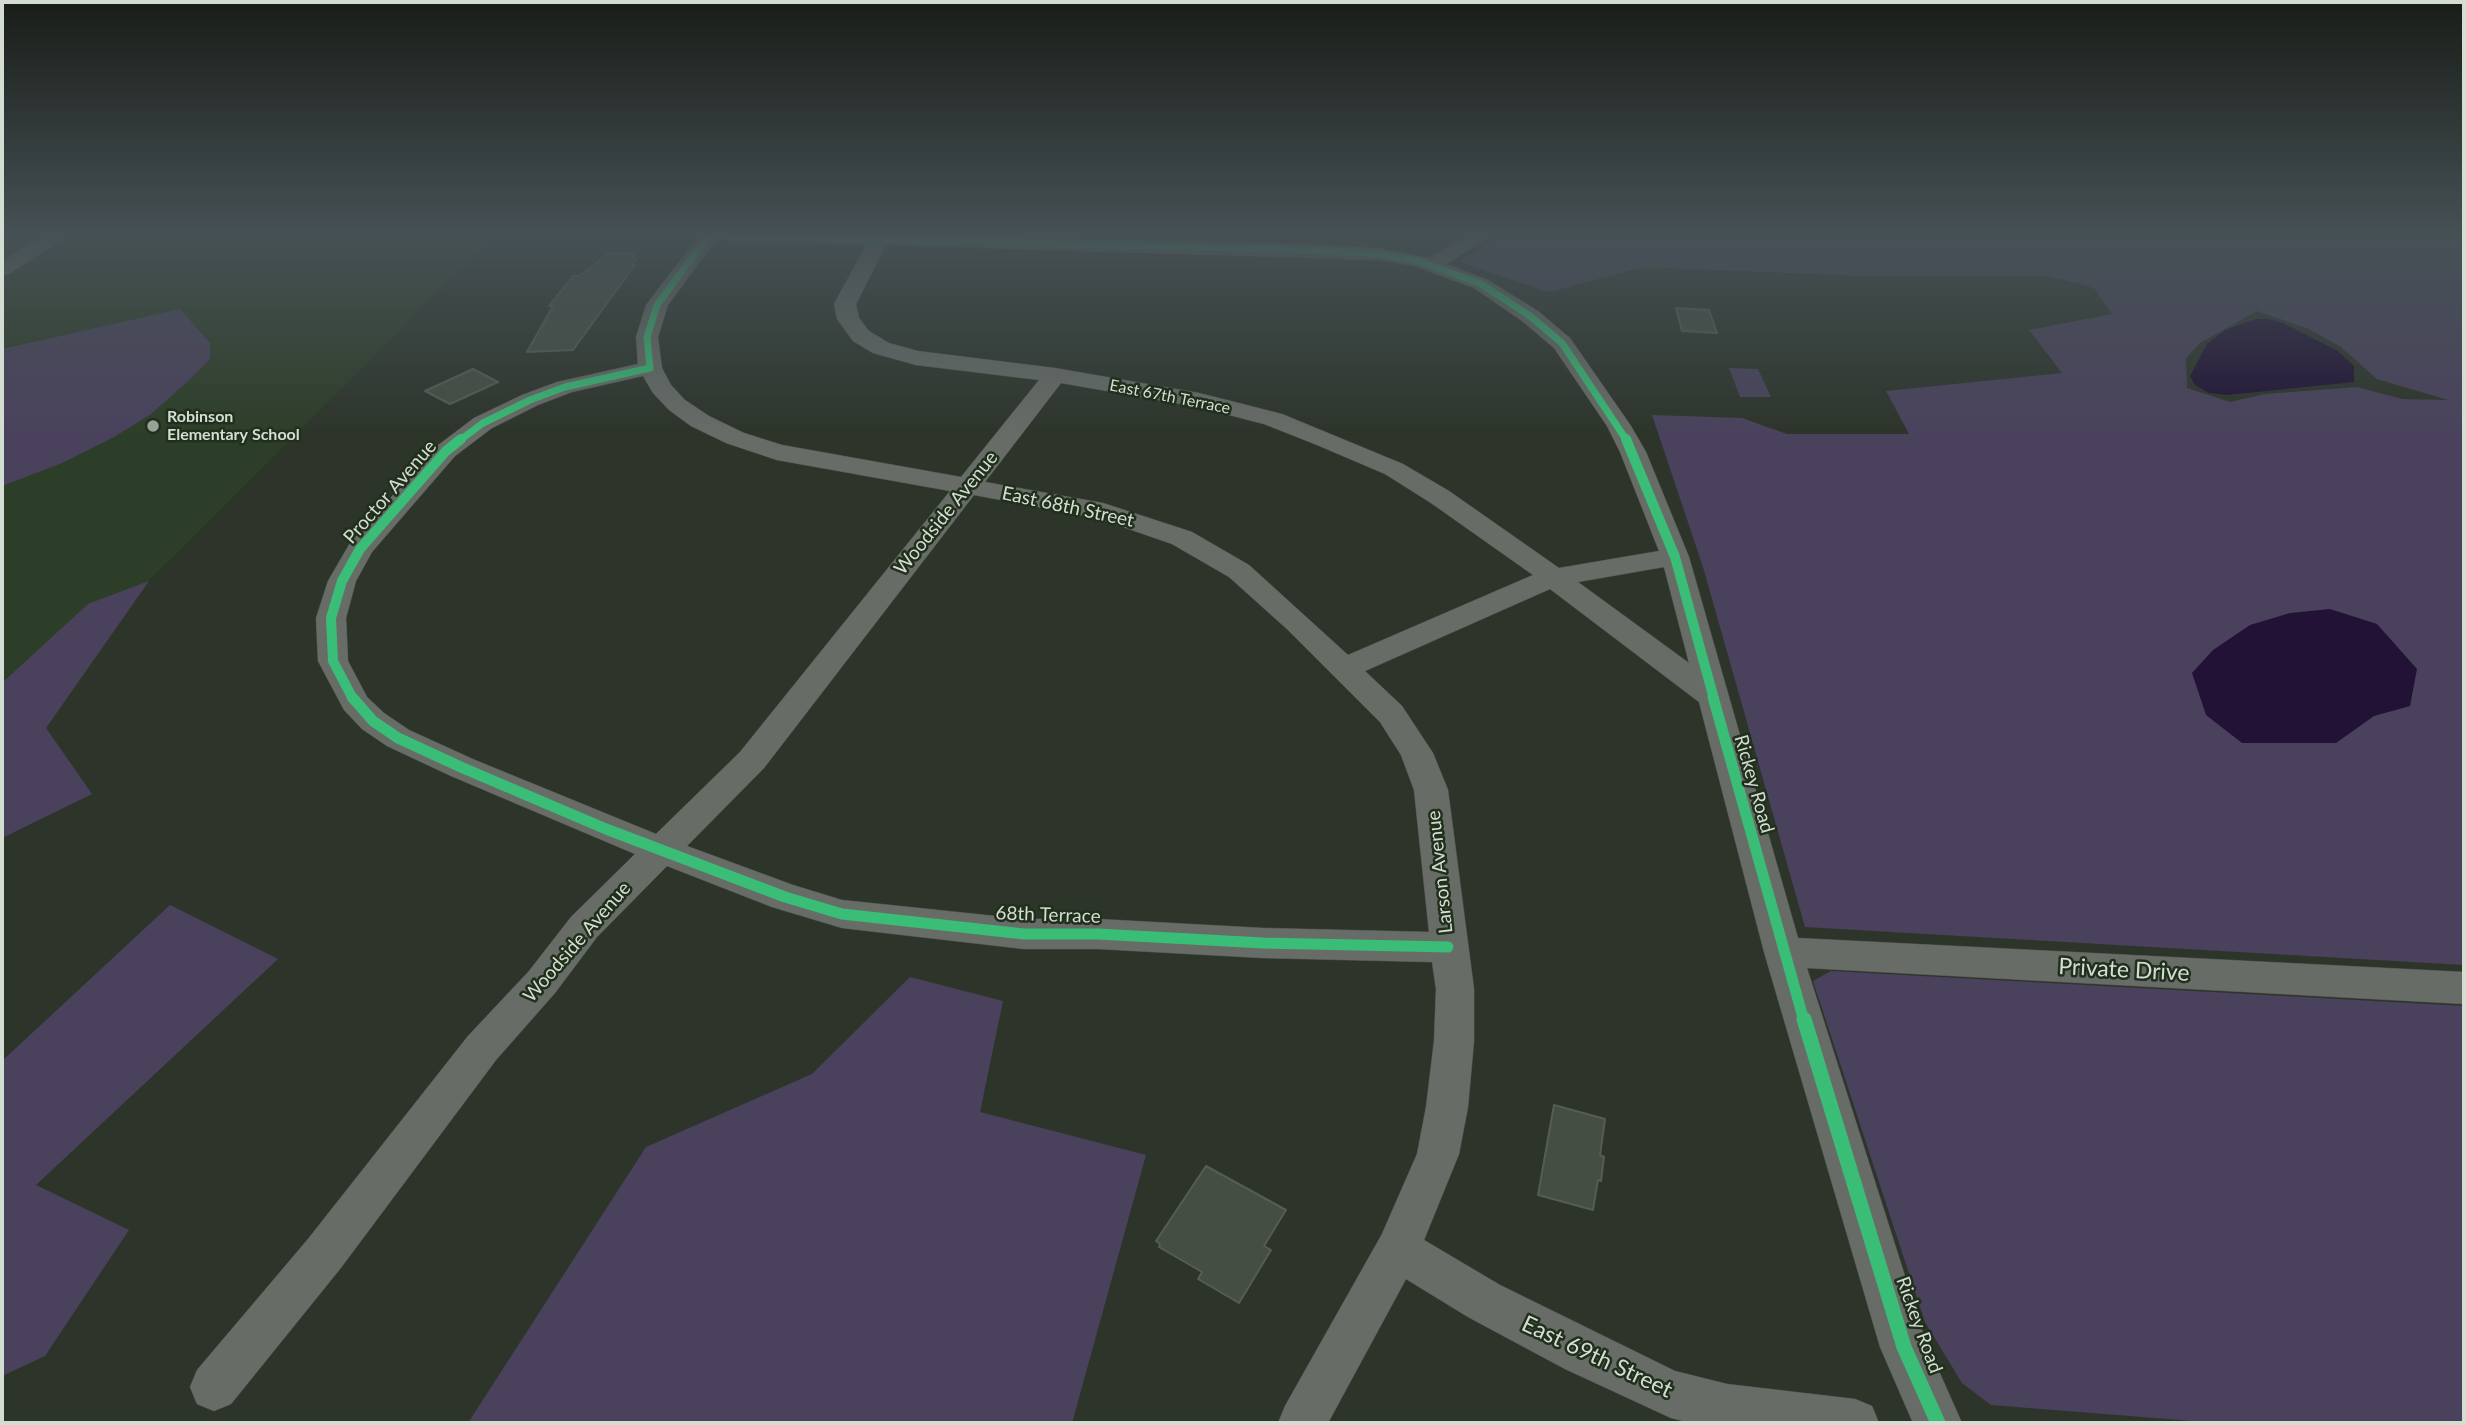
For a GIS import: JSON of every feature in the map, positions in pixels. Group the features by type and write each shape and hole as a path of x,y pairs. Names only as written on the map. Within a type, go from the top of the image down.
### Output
{"street":[{"path":"650,368 647,338 660,302"},
{"name":"East 67th Terrace","path":"846,302 848,319 861,336 881,348 916,358 1055,375 1199,400 1273,419 1394,469 1440,497 1711,695"},
{"name":"Rickey Road","path":"1508,302 1562,343 1619,426 1633,452 1675,557 1783,952 1904,1347 1938,1423"},
{"name":"East 68th Street","path":"650,368 661,388 677,405 700,421 735,439 777,452 1103,511 1182,538 1239,571 1344,668"},
{"name":"Proctor Avenue","path":"650,368 565,387 530,400 483,423 446,451 360,549 342,581 331,618 333,660 355,703 373,721 398,738 463,768 659,850"},
{"name":"Woodside Avenue","path":"214,1387 324,1254 482,1048 542,982 584,927 752,760 1055,375"},
{"path":"1344,668 1551,578 1675,557"},
{"name":"Larson Avenue","path":"1302,1423 1398,1249 1438,1154 1447,1107 1454,1041 1455,1002 1431,790 1417,753 1391,714 1344,668"},
{"name":"68th Terrace","path":"659,850 785,897 842,914 1024,934 1098,934 1263,943 1448,947"},
{"name":"Private Drive","path":"1783,952 2464,988"},
{"name":"East 69th Street","path":"1398,1249 1484,1301 1581,1352 1671,1394 1727,1408 1855,1423"}],"shaded area":[{"name":"Robinson Elementary School","path":"2,302 428,302 2,727"},
{"path":"2103,302 2464,302 2464,965 1805,927 1703,567 1652,415 1742,418 1787,434 1909,434 1886,391 2062,373 2029,330 2112,314","holes":["2257,311 2309,329 2341,347 2377,379 2448,400 2402,399 2357,387 2265,394 2230,402 2187,388 2186,358 2200,343"]},
{"path":"180,309 210,343 210,359 187,382 151,414 114,437 62,463 2,486 2,349"},
{"path":"2256,319 2283,323 2338,351 2354,366 2354,382 2227,395 2209,393 2195,385 2190,376 2207,344 2225,330"},
{"path":"1729,368 1758,369 1771,397 1740,397"},
{"path":"149,581 46,728 92,794 2,838 2,683 88,604"},
{"path":"2330,609 2377,624 2417,669 2410,706 2374,716 2336,743 2242,743 2206,715 2192,673 2213,650 2250,625 2290,613"},
{"path":"170,905 278,959 36,1185 129,1230 45,1356 2,1376 2,1061"},
{"path":"1831,971 2464,1006 2464,1423 2218,1423 1991,1405 1962,1383 1925,1322 1813,981"},
{"path":"910,977 1003,1001 980,1112 1146,1155 1072,1423 468,1423 646,1147 812,1074"}],"building":[{"path":"553,302 608,302 573,350 527,352 553,306 549,306"},
{"path":"1676,308 1709,310 1717,333 1682,331"},
{"path":"473,369 498,382 450,404 425,391"},
{"path":"1554,1105 1605,1119 1600,1155 1604,1157 1601,1181 1598,1180 1593,1210 1538,1195"},
{"path":"1206,1166 1286,1210 1264,1246 1271,1250 1239,1303 1198,1279 1202,1272 1159,1247 1160,1244 1156,1241"}],"cycle path":[{"path":"660,302 647,337 650,368 565,387 530,400 483,423 446,451 360,549 342,581 331,618 333,661 355,703 373,721 398,738 606,829 785,897 842,914 1024,934 1098,934 1263,943 1448,947"},
{"path":"1508,302 1562,343 1619,426 1633,452 1675,557 1783,952 1904,1347 1938,1423"}],"place":[{"name":"Robinson Elementary School","path":"153,426"}]}
